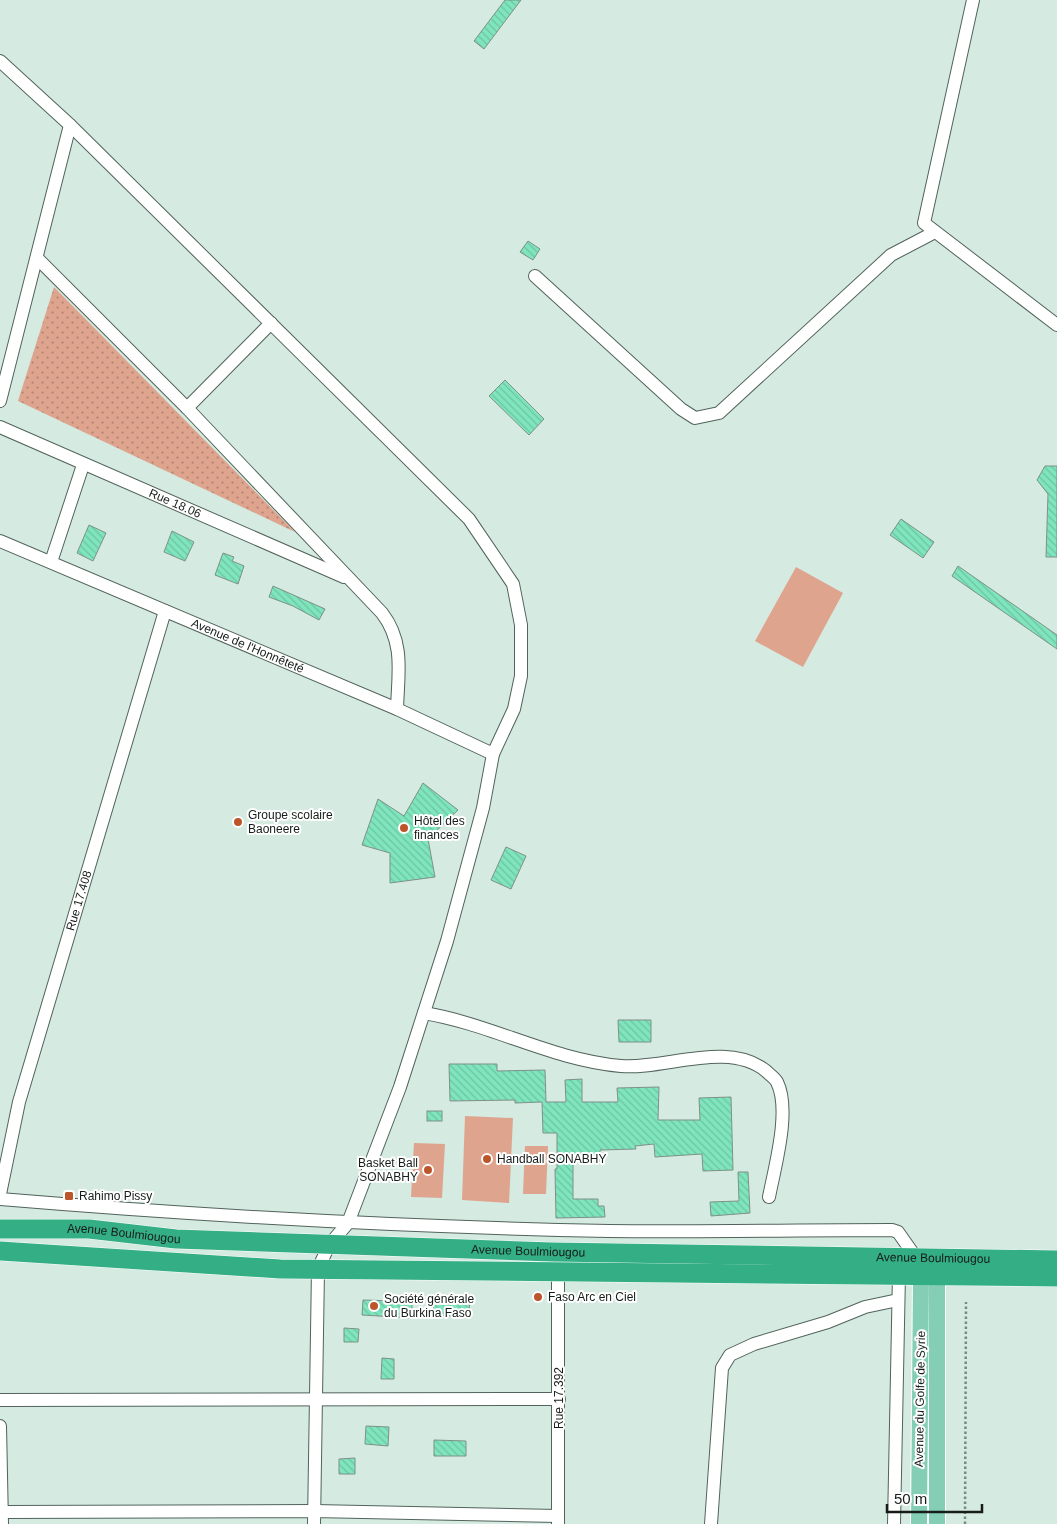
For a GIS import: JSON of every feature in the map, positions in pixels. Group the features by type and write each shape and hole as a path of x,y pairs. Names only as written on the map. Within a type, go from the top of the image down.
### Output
{"highway":[{"name":"Avenue Boulmiougou","path":"0,1229 90,1228 176,1239 552,1252 1057,1277"},
{"name":"Avenue Boulmiougou","path":"0,1251 271,1268 558,1273 899,1274 925,1270 936,1257 1057,1260"}],"main road":[{"name":"Avenue du Golfe de Syrie","path":"925,1270 937,1454 937,1524"},
{"name":"Avenue du Golfe de Syrie","path":"918,1524 925,1270"},
{"path":"919,1455 937,1454"}],"street":[{"path":"973,0 924,223 1057,325"},
{"path":"0,61 70,125 470,519 513,584 521,625 521,676 514,709 493,754 480,818 447,941 400,1087 348,1223 329,1245 318,1269 314,1518"},
{"path":"0,401 70,125"},
{"path":"535,276 681,409 695,418 719,414 891,255 935,232"},
{"path":"37,258 187,408 351,580 392,626 398,642 397,709"},
{"path":"187,408 271,323"},
{"name":"Rue 18.06","path":"0,427 83,465 351,580"},
{"path":"51,562 83,465"},
{"name":"Avenue de l'Honnêteté","path":"0,541 397,709 493,754"},
{"name":"Rue 17.408","path":"0,1194 19,1102 165,611"},
{"path":"424,1014 490,1032 557,1055 622,1066 698,1058 748,1061 763,1069 776,1081 783,1108 769,1197"},
{"path":"0,1198 348,1223 612,1231 892,1230 898,1232 925,1270"},
{"name":"Rue 17.392","path":"558,1273 558,1520"},
{"path":"894,1524 899,1274"},
{"path":"711,1524 722,1368 730,1355 754,1344 828,1322 865,1307 898,1300"},
{"path":"0,1400 559,1399"},
{"path":"0,1426 2,1518 558,1520"}],"path":[{"path":"965,1524 966,1302"}],"shaded area":[{"path":"54,287 295,532 18,401"},
{"path":"796,567 843,593 803,667 755,641"},
{"name":"Handball SONABHY","path":"465,1116 513,1118 509,1203 462,1200"},
{"name":"Basket Ball SONABHY","path":"414,1143 445,1144 442,1198 411,1197"},
{"path":"525,1146 548,1146 546,1194 523,1194"}],"building":[{"path":"505,0 521,0 484,49 474,41"},
{"path":"528,241 540,249 533,260 520,252"},
{"path":"505,380 544,419 529,435 489,396"},
{"path":"1045,466 1057,466 1057,557 1046,557 1048,494 1037,480"},
{"path":"901,519 934,542 923,558 890,535"},
{"path":"89,525 106,533 93,561 77,553"},
{"path":"172,531 194,542 185,561 164,552"},
{"path":"223,553 234,557 232,561 244,566 238,584 215,575"},
{"path":"958,566 1057,635 1057,649 952,576"},
{"path":"273,586 325,609 319,620 293,606 269,597"},
{"name":"Hôtel des finances","path":"423,783 458,810 428,839 435,877 390,883 390,853 362,845 378,799 404,816"},
{"path":"506,847 526,856 511,889 491,880"},
{"path":"618,1020 651,1020 651,1042 619,1042"},
{"path":"449,1064 497,1064 497,1071 545,1070 546,1102 566,1102 565,1080 582,1079 582,1102 618,1102 617,1088 659,1087 658,1120 700,1120 699,1098 731,1097 733,1170 703,1171 702,1154 655,1157 654,1144 635,1146 636,1149 600,1150 600,1161 573,1161 573,1199 598,1199 598,1206 604,1206 605,1217 556,1218 555,1169 557,1169 557,1133 543,1133 542,1102 515,1103 515,1100 450,1101"},
{"path":"427,1111 442,1111 442,1121 427,1121"},
{"path":"738,1172 748,1172 750,1213 711,1216 710,1202 739,1201"},
{"path":"434,1295 470,1296 469,1317 433,1315"},
{"path":"397,1298 412,1299 412,1318 362,1315 363,1300 397,1301"},
{"path":"344,1328 359,1329 358,1342 344,1342"},
{"path":"382,1358 394,1359 394,1379 381,1379"},
{"path":"366,1426 389,1427 388,1446 365,1444"},
{"path":"434,1440 466,1441 466,1456 434,1456"},
{"path":"355,1458 355,1474 339,1474 339,1459"}],"place":[{"name":"Groupe scolaire Baoneere","path":"238,822"},
{"name":"Hôtel des finances","path":"404,828"},
{"name":"Handball SONABHY","path":"487,1159"},
{"name":"Basket Ball SONABHY","path":"428,1170"},
{"name":"Rahimo Pissy","path":"69,1196"},
{"name":"Faso Arc en Ciel","path":"538,1297"},
{"name":"Société générale du Burkina Faso","path":"374,1306"}]}
